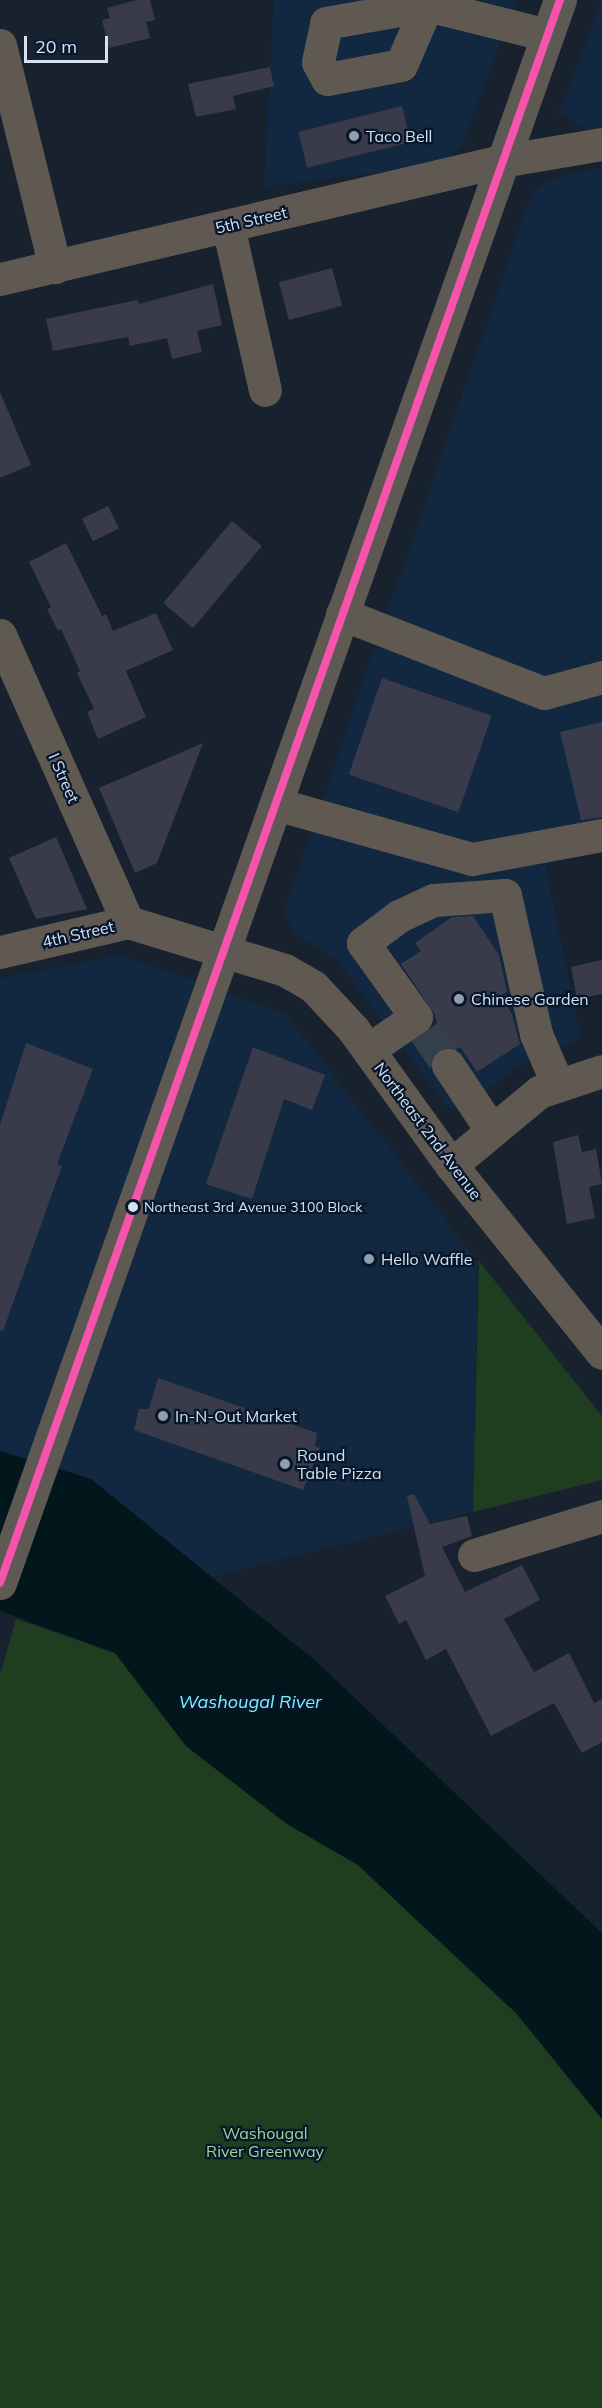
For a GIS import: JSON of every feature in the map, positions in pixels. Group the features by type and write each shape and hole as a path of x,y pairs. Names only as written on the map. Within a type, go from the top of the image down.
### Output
{"main road":[{"path":"0,1583 62,1413 501,161 560,0"}],"street":[{"path":"427,4 401,65 327,79 318,62 326,23 427,4 547,35"},
{"path":"0,45 55,267"},
{"name":"5th Street","path":"0,279 501,161 602,144"},
{"path":"228,226 265,390"},
{"path":"342,614 544,693 602,677"},
{"name":"I Street","path":"0,634 128,922"},
{"path":"276,804 472,859 602,835"},
{"path":"368,1050 420,1024 363,943 399,916 434,900 505,895 537,1034 558,1085"},
{"name":"4th Street","path":"0,952 128,922 223,952"},
{"name":"Northeast 2nd Avenue","path":"223,952 285,970 313,986 368,1050 451,1165 602,1353"},
{"path":"448,1065 492,1131"},
{"path":"451,1165 539,1092 602,1071"},
{"path":"474,1556 602,1516"}],"shaded area":[{"path":"274,0 516,0 461,148 437,166 264,187"},
{"path":"602,0 602,128 585,130 559,112"},
{"path":"602,167 602,851 545,865 581,1038 517,1067 463,1109 450,1110 336,960 293,932 284,912 530,198 541,185 555,178"},
{"path":"122,955 286,1014 478,1262 473,1512 211,1577 91,1479 0,1451 0,978"}],"green space":[{"path":"479,1261 602,1416 602,1480 473,1512"},
{"name":"Washougal River Greenway","path":"16,1619 115,1653 186,1746 287,1824 358,1865 516,2013 602,2119 602,2408 0,2408 0,1675"}],"water":[{"name":"Washougal River","path":"0,1451 91,1479 318,1663 602,1933 602,2119 516,2013 358,1865 287,1824 186,1746 115,1653 0,1611"}],"building":[{"path":"137,0 150,0 155,20 146,22 150,38 109,48 102,20 110,18 107,8"},
{"path":"270,67 274,86 233,96 236,109 196,117 188,84"},
{"name":"Taco Bell","path":"402,106 411,142 307,168 298,132"},
{"path":"332,268 342,306 289,320 279,282"},
{"path":"213,284 222,325 197,331 202,352 172,359 167,338 130,346 128,337 53,351 46,319 137,300 139,304"},
{"path":"0,392 31,465 0,478"},
{"path":"108,506 119,528 93,541 82,519"},
{"path":"232,521 262,546 193,628 163,603"},
{"path":"66,543 102,616 106,614 113,631 156,613 173,650 126,671 146,717 98,739 87,712 94,709 77,673 80,671 61,629 58,631 47,609 51,607 29,562"},
{"path":"382,678 492,716 458,812 349,774"},
{"path":"602,722 602,817 581,820 560,732"},
{"path":"203,743 157,863 135,873 99,788"},
{"path":"56,837 87,909 36,919 9,858"},
{"path":"473,916 499,955 507,992 500,996 512,1014 520,1044 477,1072 461,1048 438,1049 431,1058 419,1041 438,1029 435,1015 401,964 421,951 415,943 452,917"},
{"path":"602,960 602,994 577,999 571,967"},
{"path":"26,1043 93,1069 57,1164 62,1166 3,1331 0,1331 0,1125"},
{"path":"253,1047 325,1075 312,1110 284,1099 252,1199 206,1184"},
{"path":"578,1135 582,1152 596,1149 602,1184 589,1187 595,1218 567,1224 553,1142"},
{"path":"158,1378 317,1433 315,1446 320,1448 303,1490 134,1430 139,1409 149,1409"},
{"path":"414,1494 430,1524 467,1516 472,1536 442,1547 465,1592 522,1565 540,1600 504,1619 534,1672 569,1653 594,1703 602,1699 602,1742 582,1753 554,1703 491,1736 446,1649 426,1660 406,1620 399,1624 385,1596 425,1576 407,1496"}],"tunnel":[{"path":"425,1031 448,1065"}],"transit line":[{"path":"0,1583 560,0"}],"place":[{"name":"Taco Bell","path":"354,136"},
{"name":"Chinese Garden","path":"459,999"},
{"name":"Northeast 3rd Avenue 3100 Block","path":"133,1207"},
{"name":"Hello Waffle","path":"369,1259"},
{"name":"In-N-Out Market","path":"163,1416"},
{"name":"Round Table Pizza","path":"285,1464"}]}
